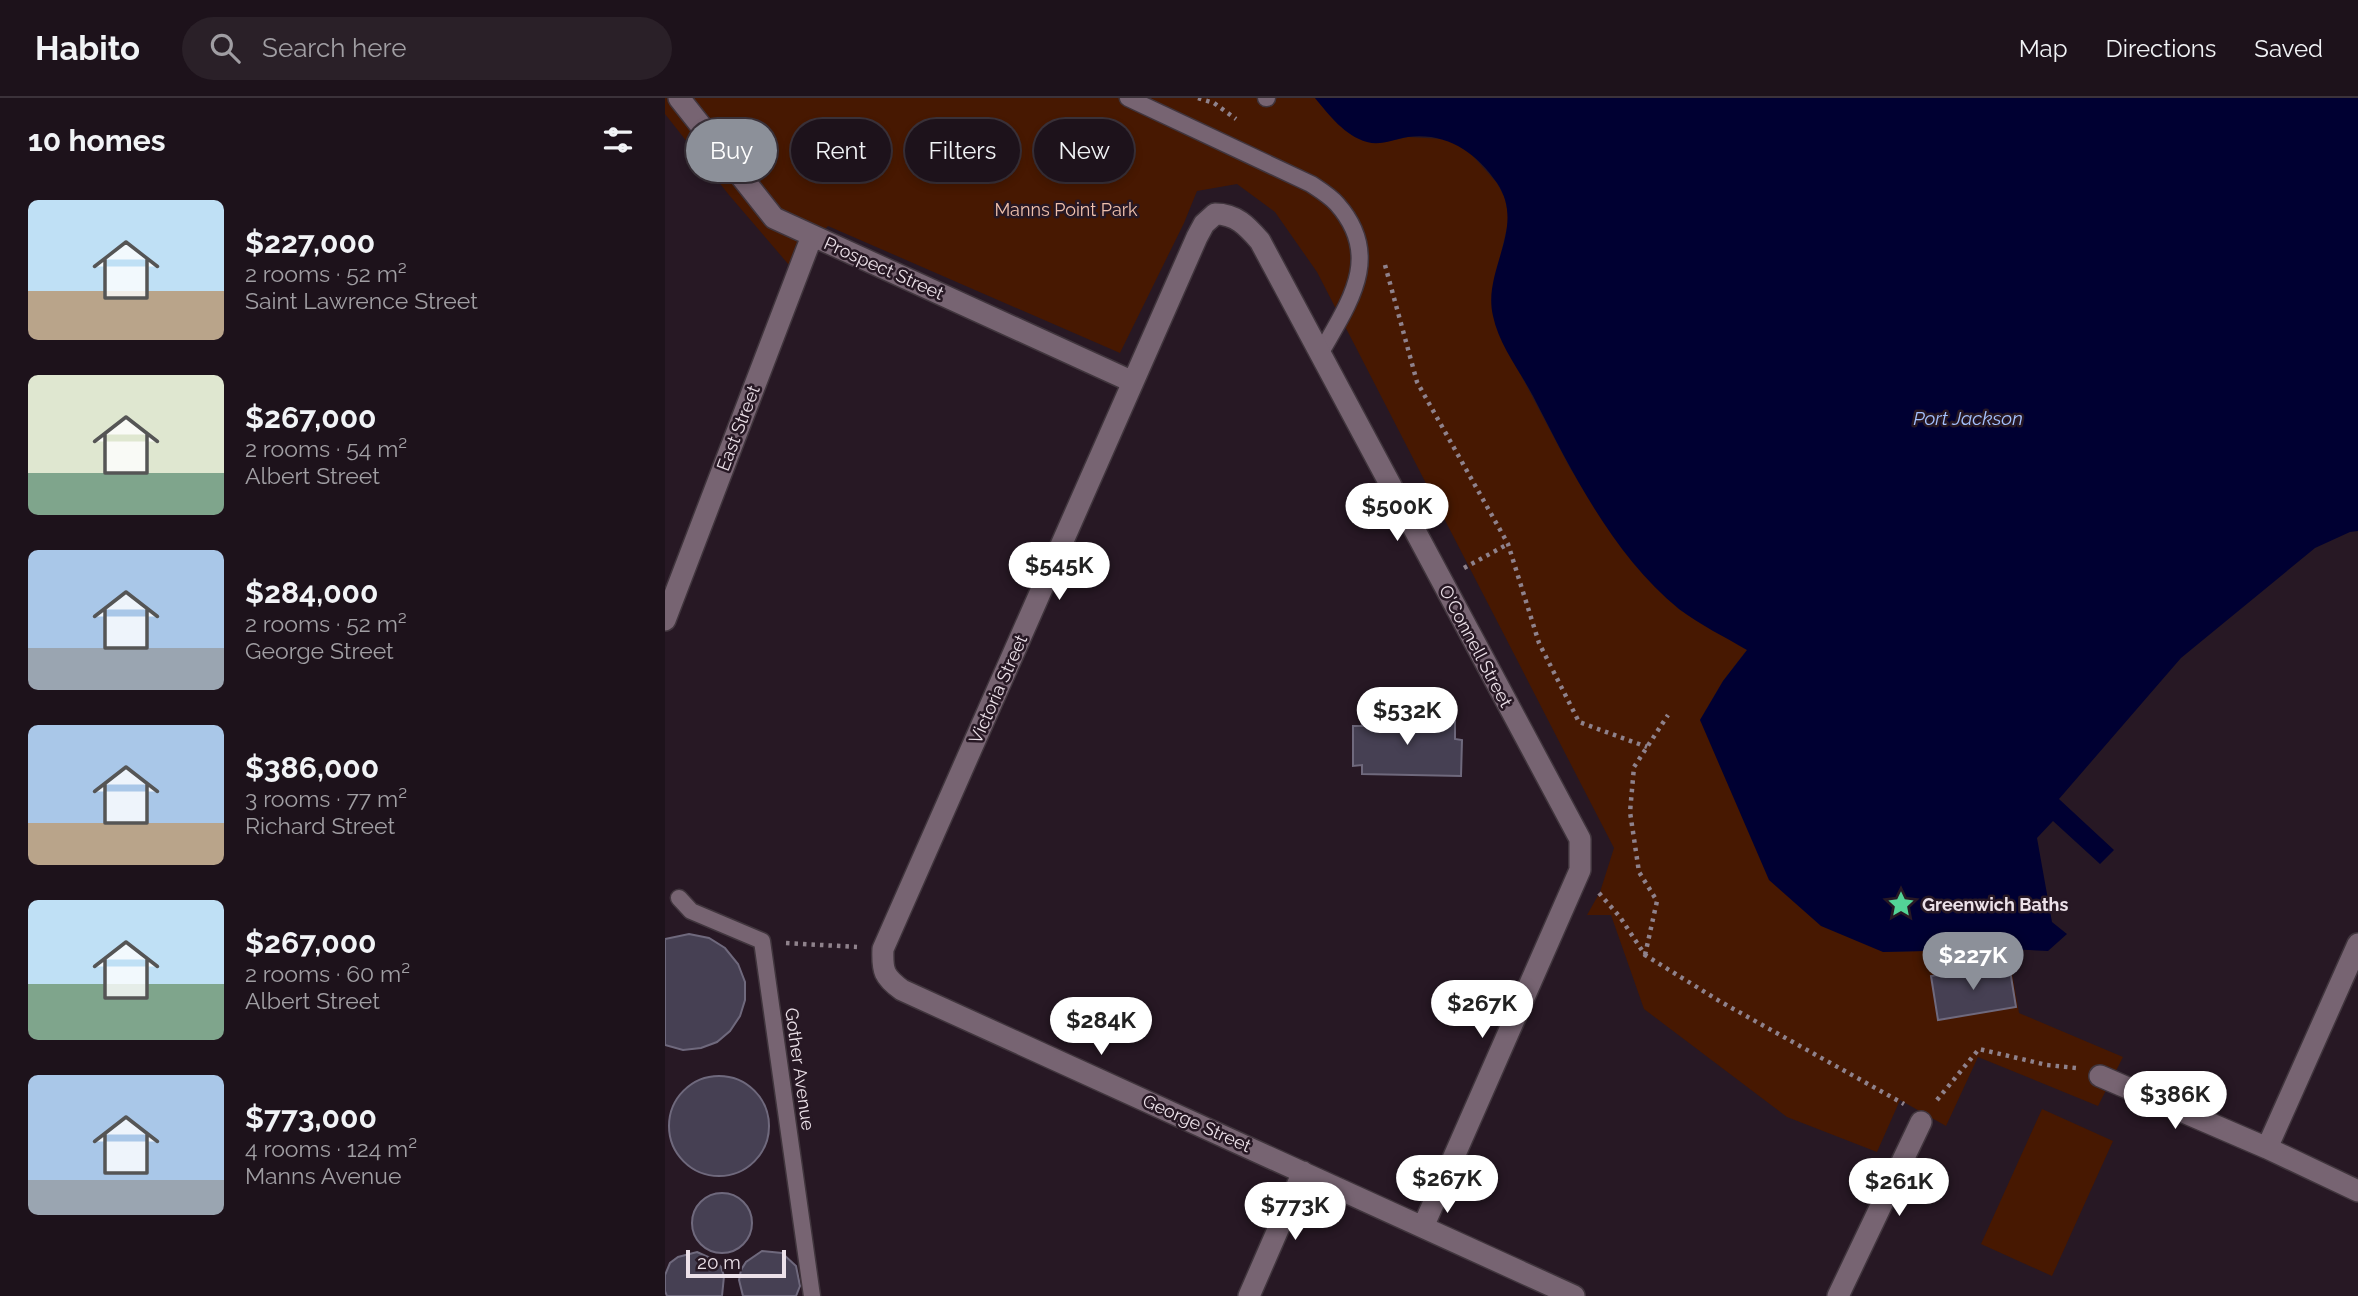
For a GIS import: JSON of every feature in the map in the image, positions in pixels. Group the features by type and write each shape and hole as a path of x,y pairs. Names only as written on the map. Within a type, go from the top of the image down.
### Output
{"street":[{"name":"Prospect Street","path":"679,98 774,218 1133,382"},
{"name":"O'Connell Street","path":"1198,237 1204,224 1215,214 1228,214 1246,225 1260,241 1580,839 1580,870"},
{"name":"East Street","path":"665,620 812,236"},
{"name":"Victoria Street","path":"883,949 1198,237"},
{"path":"1423,1227 1580,870"},
{"path":"2267,1148 2358,944"},
{"name":"George Street","path":"883,949 882,965 887,979 902,989 1574,1296"},
{"path":"2100,1076 2267,1148 2358,1191"},
{"path":"1838,1296 1921,1122"},
{"path":"1249,1296 1303,1171"}],"lane":[{"path":"1128,98 1311,184 1337,203 1351,224 1359,249 1359,274 1353,296 1320,354"},
{"path":"679,898 691,911 762,941"},
{"name":"Gother Avenue","path":"762,941 812,1296"}],"path":[{"path":"1384,258 1417,382 1508,544 1539,643 1579,722 1647,747"},
{"path":"1467,566 1508,544"},
{"path":"1645,955 1657,901 1639,872 1630,812 1634,767 1668,715"},
{"path":"1580,870 1620,917 1645,955 1721,1003 1900,1100 1921,1122 1953,1078 1979,1049 2047,1065 2084,1068 2100,1076"},
{"path":"762,941 883,949"}],"green space":[{"name":"Manns Point Park","path":"665,98 1315,98 1323,107 1378,143 1408,137 1444,139 1458,144 1472,155 1497,183 1505,198 1509,219 1492,292 1505,345 1570,468 1602,519 1663,594 1680,610 1747,650 1723,681 1700,720 1883,952 2008,949 2019,1013 2123,1057 2098,1106 1978,1057 1946,1126 1900,1100 1877,1152 1787,1117 1644,1009 1611,915 1587,915 1600,892 1614,848 1317,272 1275,212 1237,184 1197,191 1120,353 828,226 789,265 719,182 777,182 777,119 686,119 686,141 665,114"},
{"path":"2042,1109 2113,1141 2052,1276 1981,1244"}],"water":[{"name":"Port Jackson","path":"1315,98 2358,98 2358,531 2315,548 2181,658 2059,799 2114,850 2100,864 2053,821 2037,838 2052,922 2067,934 2048,951 2008,949 1883,952 1821,926 1769,880 1700,720 1723,681 1747,650 1679,609 1633,563 1579,482 1505,347 1496,327 1491,299 1506,233 1507,216 1505,200 1497,183 1480,162 1459,146 1447,141 1422,136 1377,143 1359,139 1338,124"}],"building":[{"path":"1362,717 1455,719 1455,739 1462,740 1461,776 1362,774 1362,765 1353,766 1353,726 1362,726"},
{"path":"689,934 709,938 725,948 738,964 745,982 745,1000 740,1016 730,1031 717,1042 701,1048 683,1050 665,1045 665,939"},
{"path":"2009,964 2016,1007 1938,1020 1931,976"},
{"path":"719,1076 747,1084 761,1098 769,1126 761,1154 747,1168 719,1176 691,1168 677,1154 669,1126 677,1098 691,1084"},
{"path":"716,1193 728,1193 747,1206 752,1223 750,1235 739,1248 728,1253 716,1253 697,1240 692,1229 692,1217 705,1198"},
{"path":"762,1251 782,1253 796,1266 800,1286 796,1296 743,1296 739,1280 741,1270 746,1262"},
{"path":"697,1252 715,1260 721,1267 724,1276 722,1296 667,1296 665,1275 670,1263 678,1257"}],"place":[{"name":"Greenwich Baths","path":"1901,904"}]}
